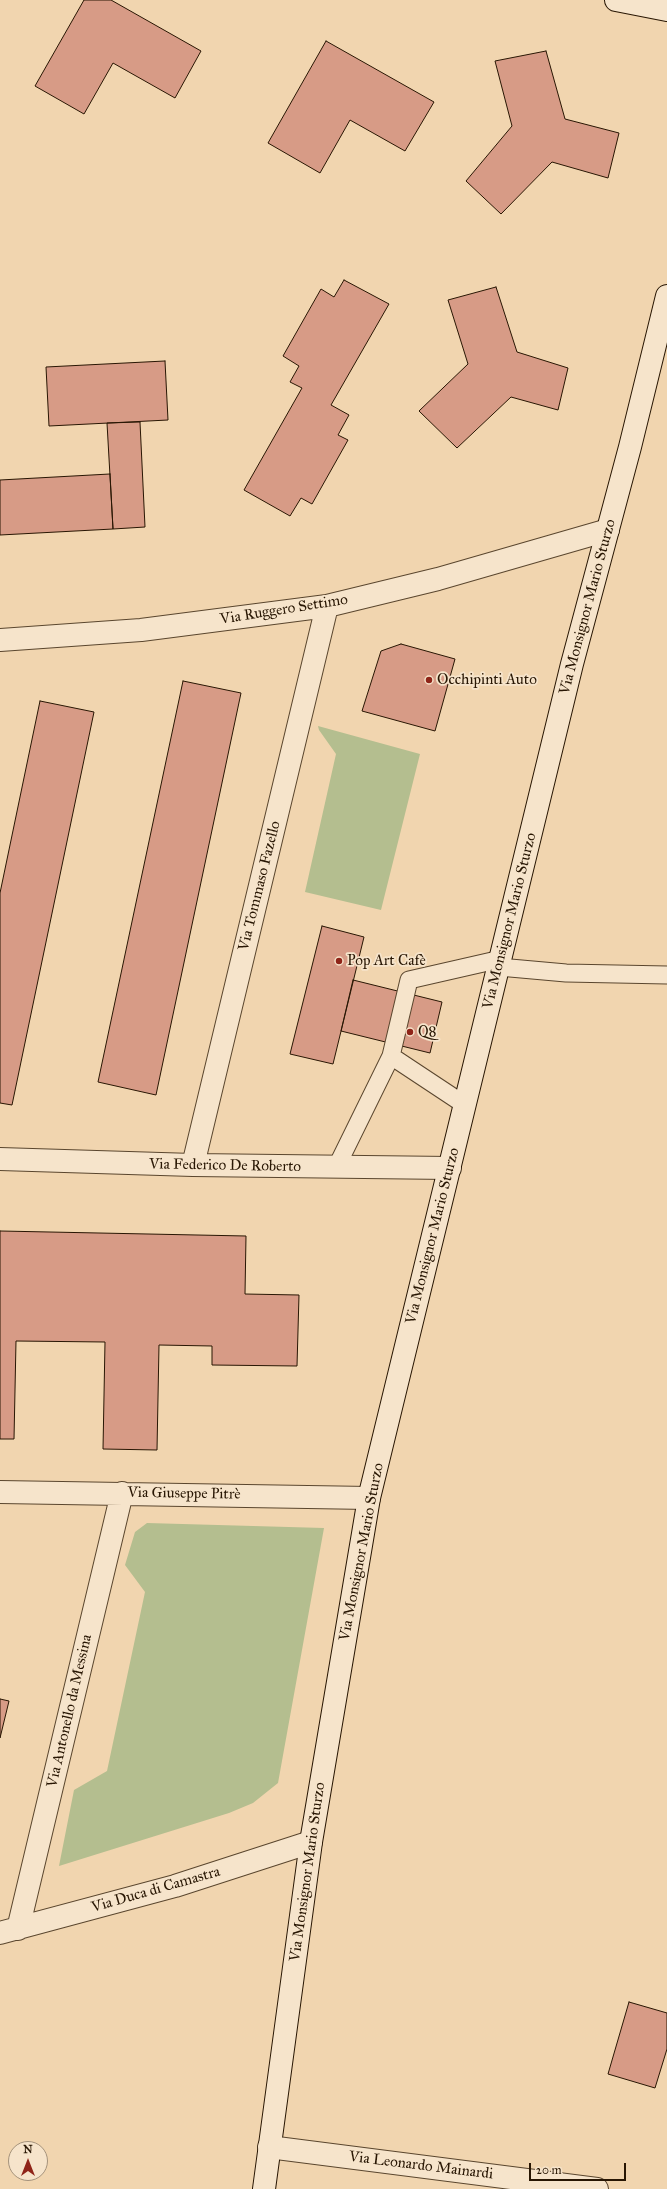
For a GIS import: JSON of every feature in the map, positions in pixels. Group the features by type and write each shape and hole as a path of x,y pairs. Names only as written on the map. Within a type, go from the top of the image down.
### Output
{"street":[{"path":"625,2 667,10"},
{"path":"625,2 667,25"},
{"name":"Via Monsignor Mario Sturzo","path":"264,2189 311,1842 369,1498 572,664 608,530 667,296"},
{"name":"Via Ruggero Settimo","path":"0,640 142,630 327,606 438,579 608,530"},
{"name":"Via Tommaso Fazello","path":"193,1165 327,606"},
{"name":"Via Federico De Roberto","path":"0,1159 336,1168 450,1168"},
{"name":"Via Giuseppe Pitrè","path":"0,1492 369,1498"},
{"name":"Via Antonello da Messina","path":"9,1931 122,1493"},
{"name":"Via Duca di Camastra","path":"9,1931 175,1886 311,1842"},
{"name":"Via Leonardo Mainardi","path":"269,2147 597,2189"}],"lane":[{"path":"336,1168 391,1056 409,980 500,963 566,973 667,975"},
{"path":"391,1056 465,1105"}],"green space":[{"path":"318,726 420,754 381,910 305,892 336,754 319,730"},
{"path":"147,1523 324,1528 278,1783 253,1803 229,1813 59,1866 74,1790 107,1771 145,1592 125,1565 135,1532"}],"building":[{"path":"84,0 111,0 201,51 175,98 113,63 84,114 35,86"},
{"path":"326,41 434,102 405,151 350,120 320,173 268,143"},
{"path":"546,51 565,119 619,133 608,178 552,162 501,214 466,181 512,126 495,61"},
{"path":"344,280 389,304 331,405 349,415 338,435 348,440 312,504 301,498 290,516 244,490 302,388 290,382 299,366 283,356 321,289 334,297"},
{"path":"496,287 517,352 568,368 558,410 511,397 457,448 419,411 468,364 448,300"},
{"path":"165,361 168,420 49,426 46,367"},
{"path":"140,422 145,527 113,529 107,423"},
{"path":"110,474 113,529 0,535 0,480"},
{"path":"401,644 455,659 435,731 362,711 381,651"},
{"path":"183,681 241,693 156,1095 98,1082"},
{"path":"40,701 94,712 12,1105 0,1103 0,893"},
{"path":"322,926 364,937 333,1064 290,1054"},
{"path":"353,980 442,1002 430,1053 341,1031"},
{"path":"0,1231 246,1236 245,1294 299,1295 297,1366 212,1365 212,1346 159,1345 157,1450 103,1449 105,1342 16,1341 14,1439 0,1439"},
{"path":"0,1699 9,1701 0,1738"},
{"path":"629,2002 667,2013 667,2049 655,2088 608,2074"}],"place":[{"name":"Occhipinti Auto","path":"429,680"},
{"name":"Pop Art Cafè","path":"339,961"},
{"name":"Q8","path":"410,1032"}]}
